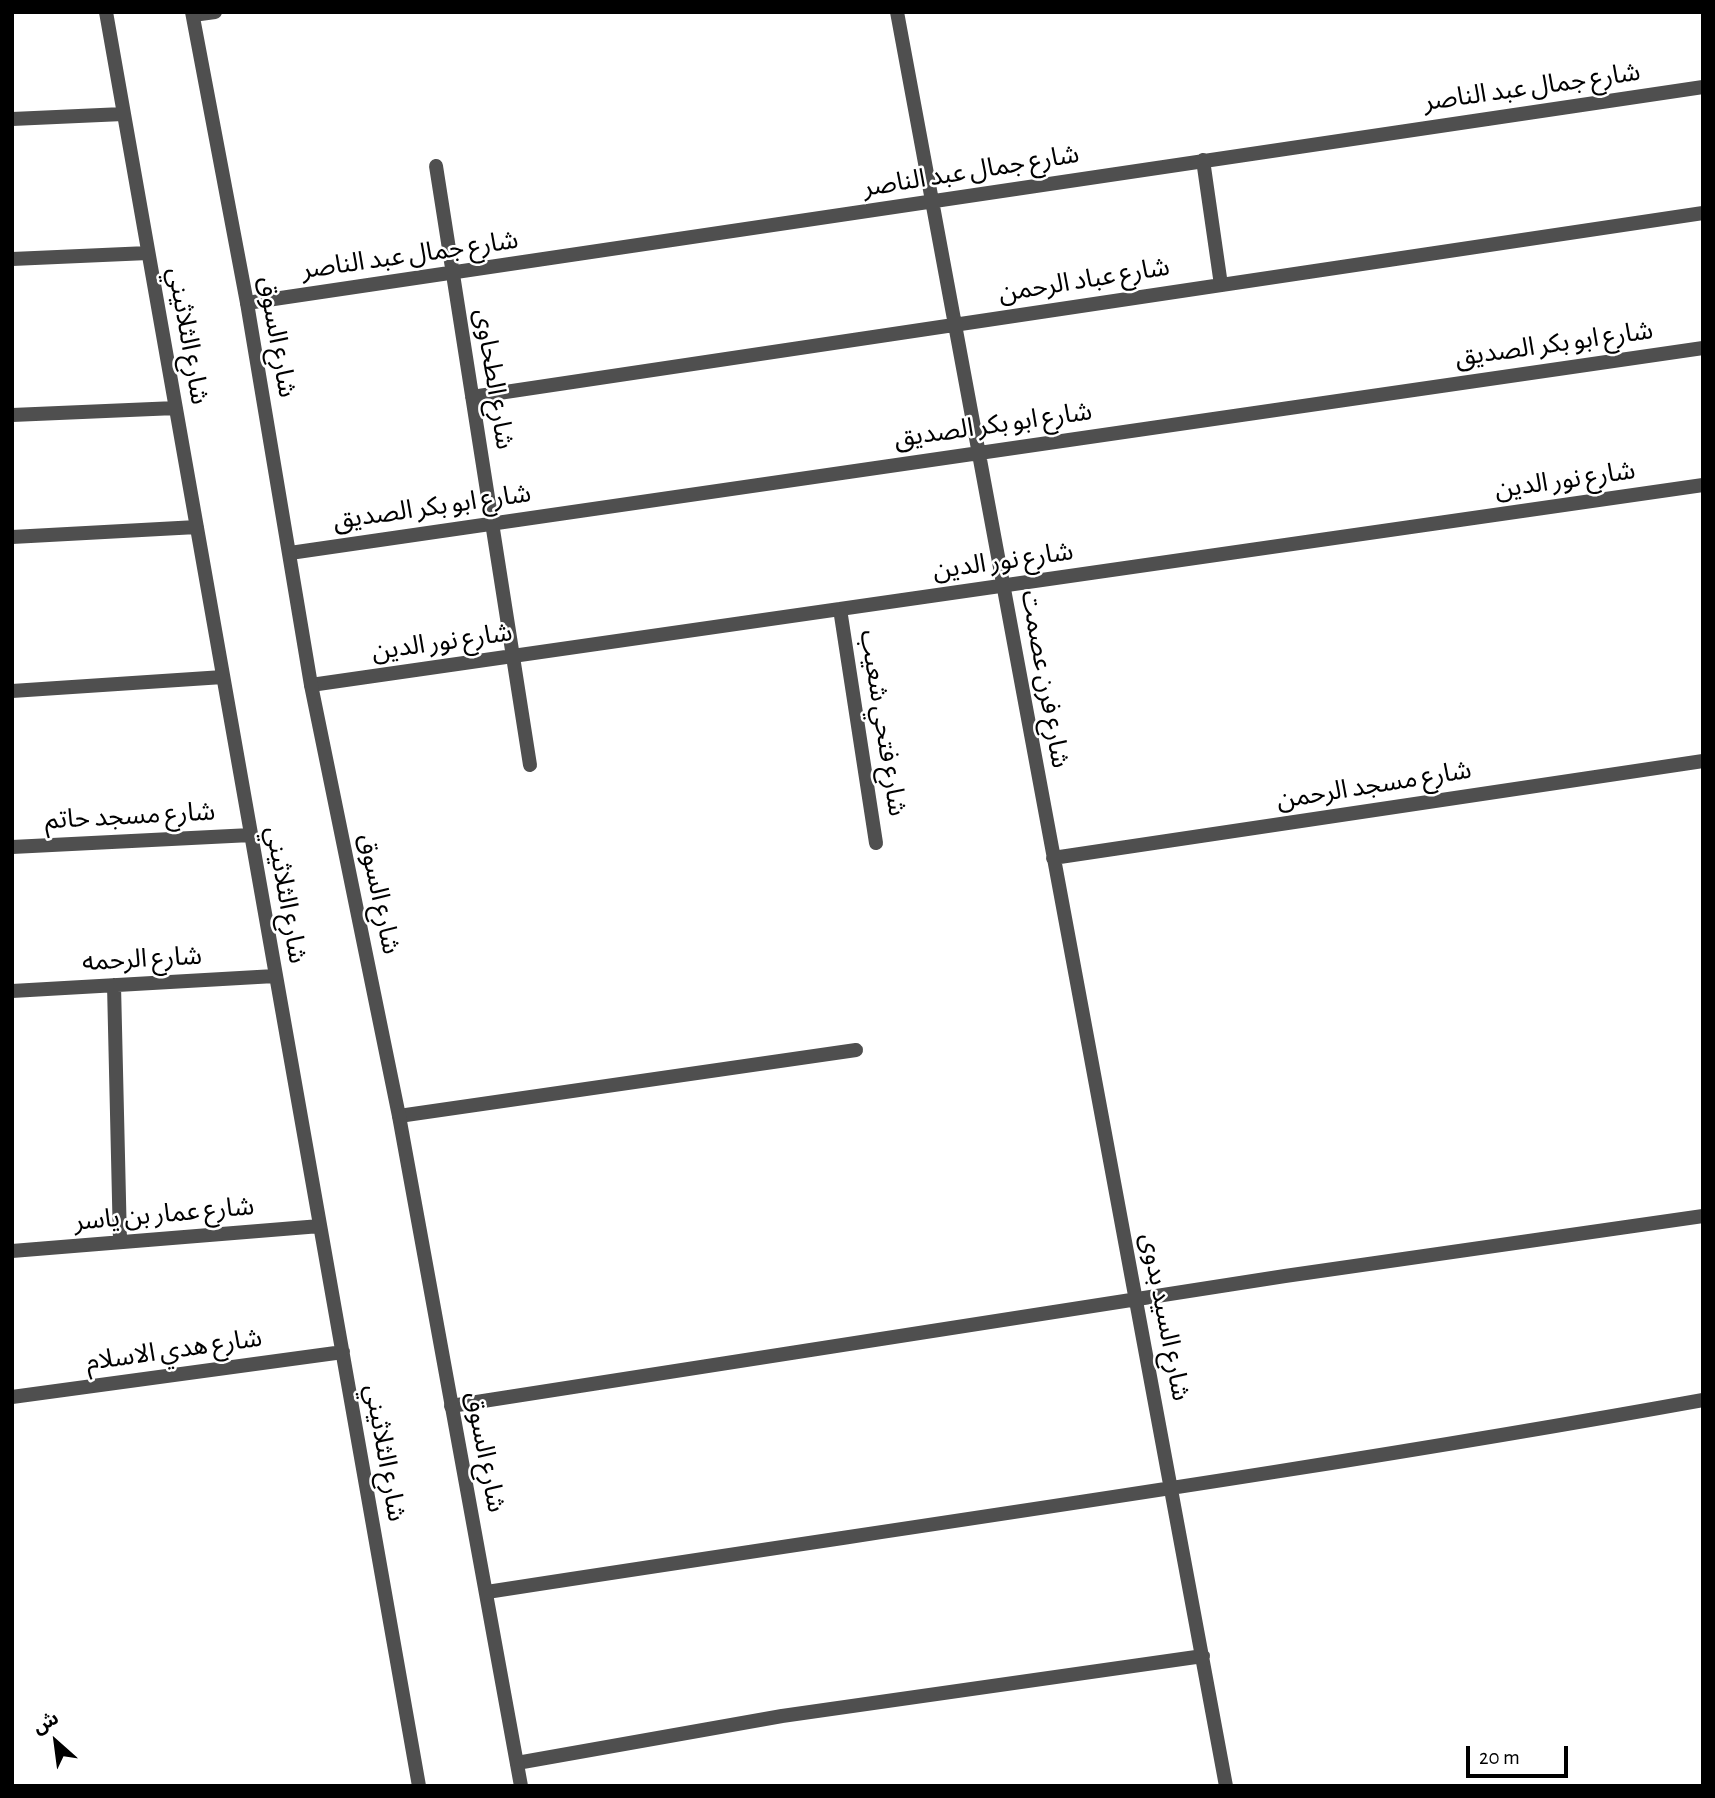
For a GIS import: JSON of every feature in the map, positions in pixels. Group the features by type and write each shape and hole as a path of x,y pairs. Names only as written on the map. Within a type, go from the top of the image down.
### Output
{"street":[{"name":"شارع الثلاثيني","path":"106,12 419,1786"},
{"path":"192,14 215,12"},
{"name":"شارع فرن عصمت","path":"897,12 934,201 954,325 1053,858"},
{"name":"شارع السوق","path":"192,14 247,303 311,685 399,1116 521,1786"},
{"name":"شارع جمال عبد الناصر","path":"247,303 1703,87"},
{"path":"12,119 123,114"},
{"path":"1203,160 1221,285"},
{"name":"شارع الطحاوى","path":"436,166 530,765"},
{"name":"شارع عباد الرحمن","path":"472,397 1703,213"},
{"path":"12,258 148,253"},
{"name":"شارع ابو بكر الصديق","path":"290,553 1703,348"},
{"path":"12,415 176,408"},
{"name":"شارع نور الدين","path":"311,685 1703,485"},
{"path":"12,537 197,527"},
{"name":"شارع فتحي شعيب","path":"840,609 876,844"},
{"path":"12,691 223,677"},
{"name":"شارع مسجد الرحمن","path":"1053,858 1703,761"},
{"name":"شارع مسجد حاتم","path":"12,847 251,835"},
{"name":"شارع السيد بدوى","path":"1053,858 1226,1786"},
{"name":"شارع الرحمه","path":"12,992 275,976"},
{"path":"114,985 120,1242"},
{"path":"399,1116 856,1050"},
{"path":"451,1406 1137,1299 1703,1216"},
{"name":"شارع عمار بن ياسر","path":"12,1251 320,1226"},
{"name":"شارع هدي الاسلام","path":"12,1396 343,1352"},
{"path":"487,1592 1171,1486 1437,1448 1703,1400"},
{"path":"517,1762 782,1716 1203,1656"}]}
